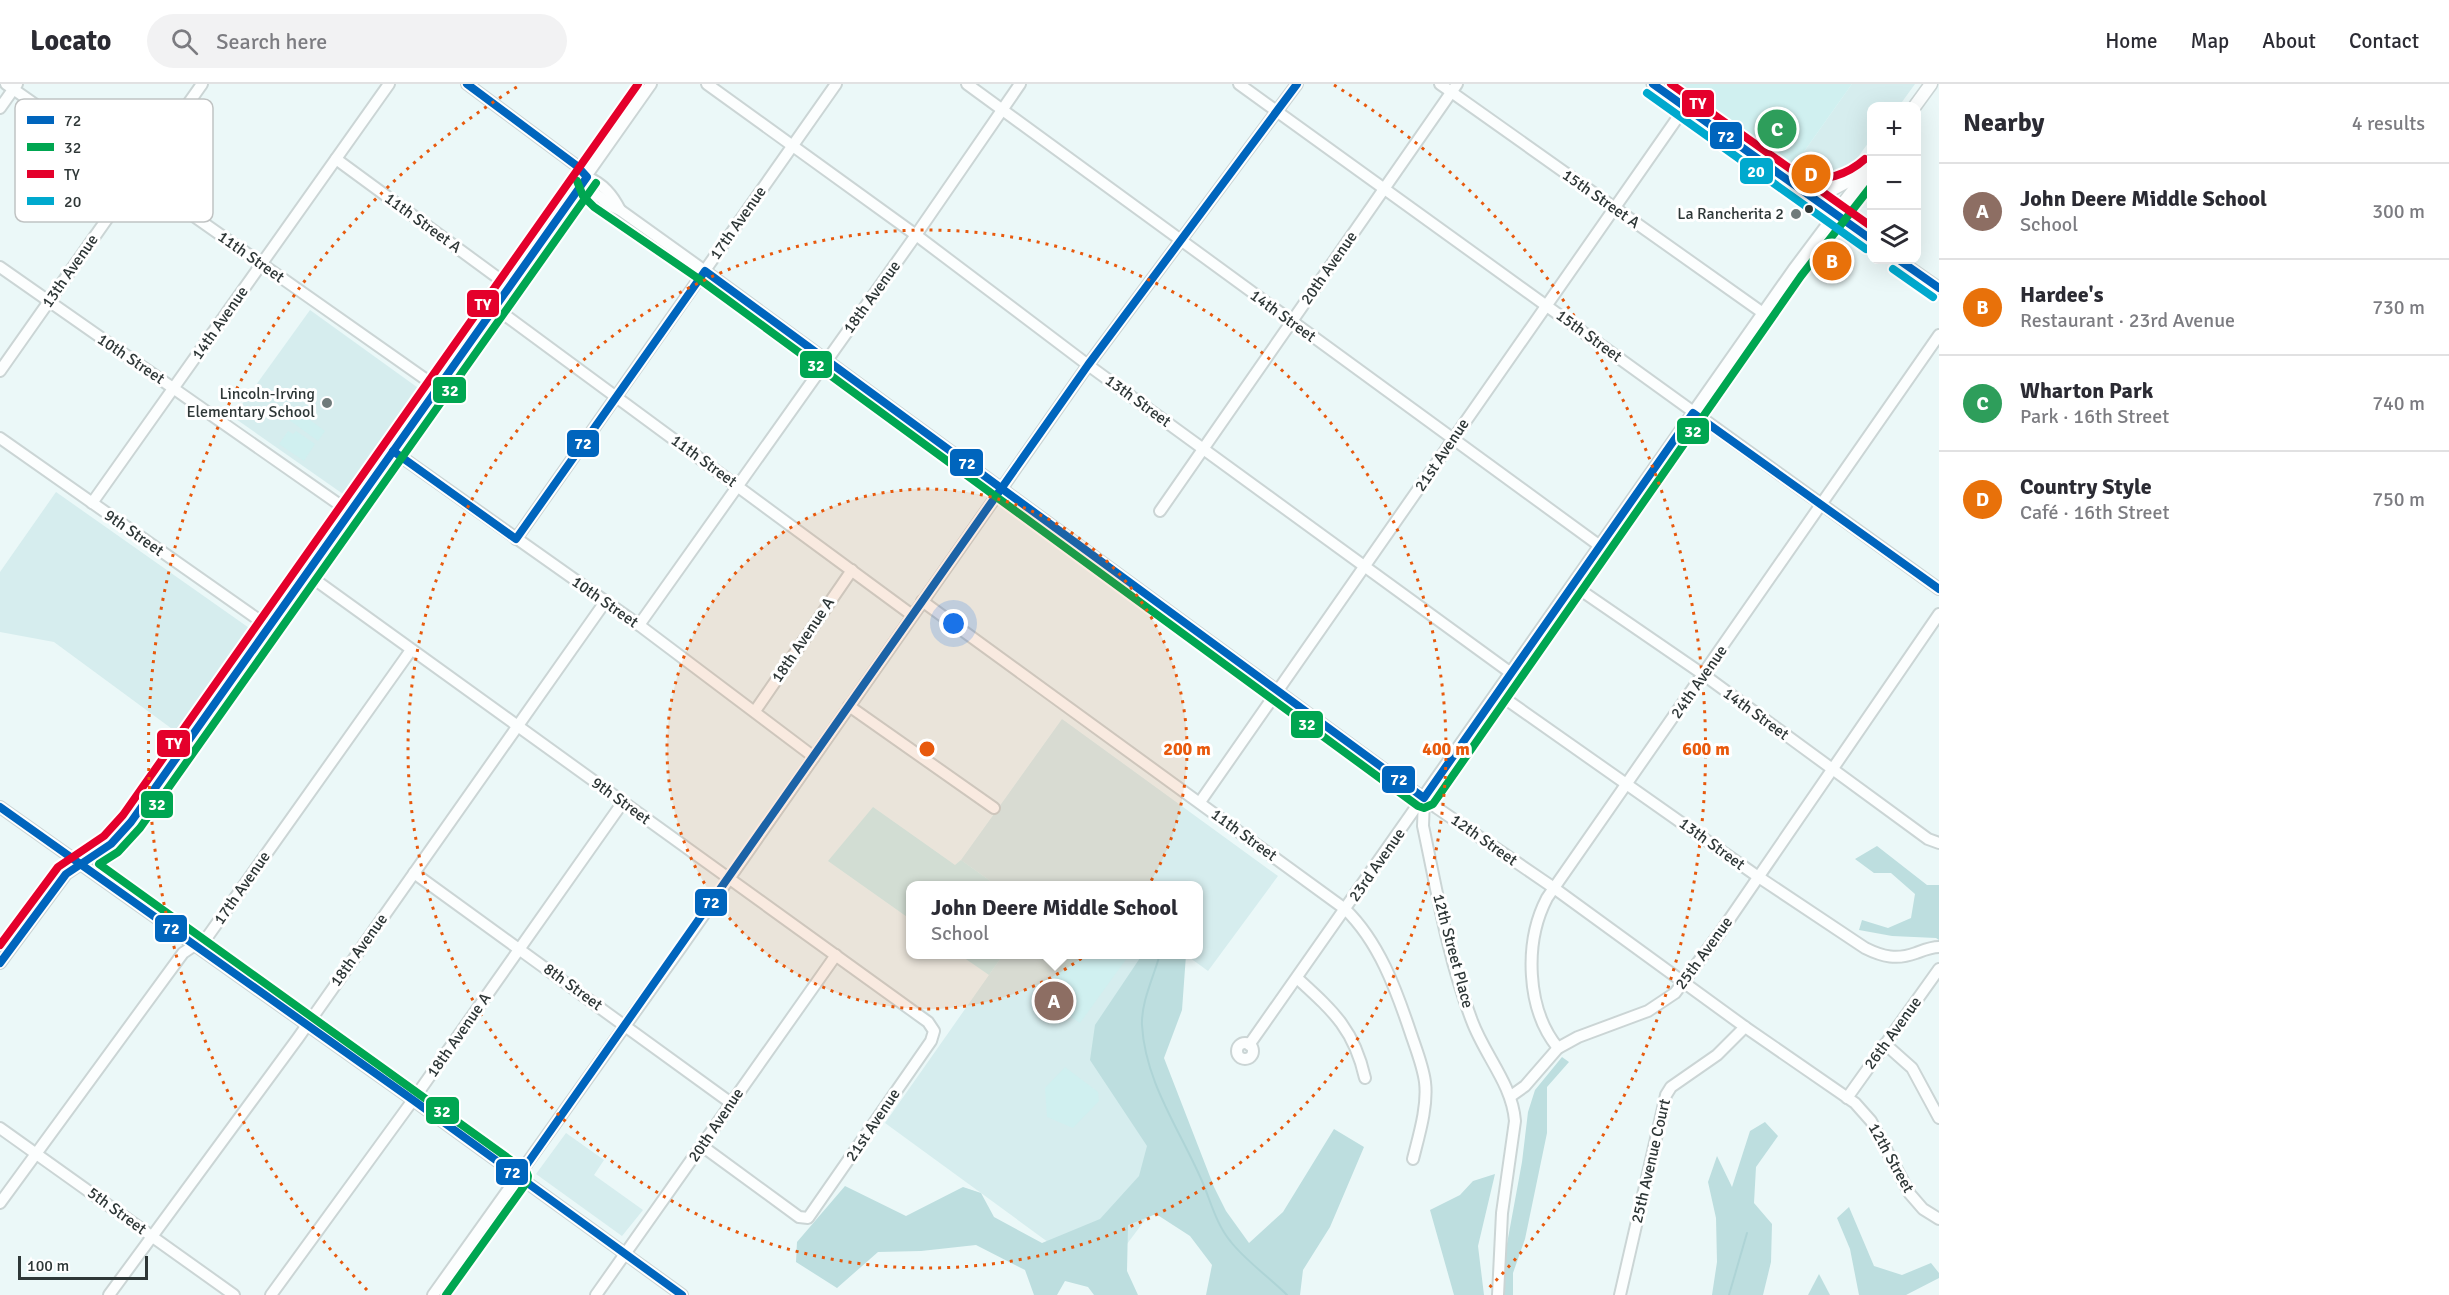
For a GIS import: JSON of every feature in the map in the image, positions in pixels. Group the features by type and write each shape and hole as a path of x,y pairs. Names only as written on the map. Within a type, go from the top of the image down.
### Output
{"main road":[{"path":"1918,102 1931,84"},
{"path":"1656,85 1835,214 1867,173"},
{"path":"1801,190 1833,189 1867,170"}],"street":[{"name":"13th Avenue","path":"192,99 202,84"},
{"name":"14th Avenue","path":"92,503 389,84"},
{"name":"12th Street","path":"467,84 577,166 587,177 592,191 611,206 620,210 705,271 1424,798 1554,888 1867,1113 1910,1194 1923,1209 1939,1219"},
{"path":"0,963 66,874 105,849 125,829 651,84"},
{"name":"13th Street","path":"707,84 1511,673"},
{"name":"17th Avenue","path":"516,539 836,84"},
{"name":"14th Street","path":"966,84 1600,546"},
{"name":"18th Avenue","path":"639,626 1020,84"},
{"name":"15th Street","path":"1239,84 1939,589"},
{"path":"433,1295 729,879 1088,365 1297,84"},
{"name":"15th Street A","path":"1440,84 1454,88 1613,208 1763,313"},
{"name":"11th Street","path":"12,86 30,99"},
{"path":"0,108 12,86"},
{"name":"20th Avenue","path":"1160,511 1454,88"},
{"name":"21st Avenue","path":"1200,802 1685,107"},
{"name":"11th Street A","path":"336,159 509,286"},
{"path":"1835,214 1867,236"},
{"name":"23rd Avenue","path":"1250,1045 1763,313 1835,214"},
{"name":"13th Avenue","path":"0,370 105,222"},
{"name":"11th Street","path":"201,222 438,388"},
{"path":"1905,264 1939,288"},
{"name":"10th Street","path":"0,267 350,512"},
{"name":"11th Street","path":"494,307 912,615"},
{"name":"24th Avenue","path":"1558,1048 1550,1039 1538,1012 1533,978 1535,932 1541,910 1554,888 1939,335"},
{"name":"9th Street","path":"0,438 269,627"},
{"name":"10th Street","path":"393,451 639,626 814,757"},
{"name":"18th Avenue A","path":"755,711 852,570"},
{"name":"9th Street","path":"307,574 836,955 928,1022 934,1030"},
{"name":"14th Street","path":"1573,585 1704,675 1928,839 1939,843"},
{"name":"11th Street","path":"922,601 1200,802 1356,919 1385,966 1418,1054 1425,1082 1425,1101 1413,1159"},
{"name":"18th Avenue","path":"109,1295 306,1025 605,602"},
{"name":"25th Avenue","path":"1510,1096 1525,1086 1558,1048 1578,1037 1648,1011 1661,1004 1684,983 1939,614"},
{"name":"17th Avenue","path":"0,1203 183,953 208,936 411,650"},
{"name":"13th Street","path":"1497,693 1831,928 1877,954 1897,958 1939,947"},
{"path":"849,706 994,808"},
{"name":"12th Street Place","path":"1424,798 1423,825 1461,990 1472,1023 1510,1096"},
{"name":"18th Avenue A","path":"271,1295 413,1100 623,802"},
{"path":"0,807 413,1100 682,1295"},
{"name":"8th Street","path":"414,873 731,1103"},
{"name":"20th Avenue","path":"596,1295 836,955"},
{"name":"26th Avenue","path":"1847,1098 1939,969"},
{"path":"1297,978 1341,1021 1351,1036 1365,1078"},
{"name":"25th Avenue Court","path":"1620,1295 1666,1095 1671,1087 1717,1055 1745,1027"},
{"name":"21st Avenue","path":"702,1146 799,1217 808,1218 931,1041 934,1030"},
{"path":"1885,1044 1912,1068 1939,1118"},
{"path":"1498,1295 1502,1213 1515,1121 1510,1096"},
{"name":"5th Street","path":"0,1128 234,1295"}],"shaded area":[{"path":"1672,84 1852,84 1791,170"},
{"path":"1852,84 1915,84 1902,102 1867,102 1867,145 1845,175 1825,184 1815,184 1791,170"},
{"name":"Lincoln-Irving Elementary School","path":"310,310 421,390 349,492 343,494 233,417"},
{"path":"288,404 325,431 318,441 281,414"},
{"path":"288,431 293,434 296,431 315,444 304,461 279,444"},
{"path":"56,492 252,630 179,734 54,642 0,632 0,572"},
{"path":"1062,719 1278,876 1208,971 1192,959 1203,959 1203,881 990,881 961,860"},
{"path":"873,807 955,865 961,860 990,881 906,881 906,916 828,861"},
{"path":"1877,846 1927,885 1939,885 1939,940 1892,936 1859,930 1862,920 1888,928 1911,918 1915,894 1891,873 1874,873 1855,859"},
{"path":"966,959 1000,959 989,975"},
{"path":"1000,959 1151,959 1133,1017 1187,1164 1100,1280 885,1123"},
{"path":"1068,959 1126,959 1080,1023 1041,996"},
{"path":"1139,959 1186,959 1182,1010 1164,1058 1214,1187 1226,1211 1249,1243 1283,1212 1334,1129 1364,1147 1330,1227 1303,1270 1300,1295 1206,1295 1212,1265 1190,1236 1156,1214 1128,1225 1127,1271 1138,1295 1094,1295 1088,1287 1065,1281 1057,1295 1034,1295 1025,1270 976,1245 921,1251 878,1252 837,1288 796,1262 797,1242 845,1186 906,1216 963,1187 981,1193 994,1217 1042,1243 1100,1219 1139,1176 1147,1146 1090,1060 1095,1025"},
{"path":"1562,1057 1569,1062 1547,1087 1547,1133 1525,1239 1513,1273 1513,1295 1505,1295 1504,1260 1522,1162 1528,1112 1535,1090"},
{"path":"1065,1067 1098,1092 1099,1101 1073,1128 1047,1117 1045,1088"},
{"path":"1765,1122 1778,1136 1756,1167 1754,1203 1772,1224 1771,1262 1763,1295 1712,1295 1717,1262 1716,1218 1708,1182 1717,1156 1732,1187 1750,1131"},
{"path":"566,1133 604,1160 594,1175 643,1210 622,1236 536,1174"},
{"path":"1495,1174 1478,1246 1484,1295 1454,1295 1430,1210 1460,1195 1473,1181"},
{"path":"1849,1207 1874,1266 1902,1275 1931,1263 1939,1273 1939,1278 1906,1295 1859,1295 1850,1249 1837,1218"},
{"path":"1819,1274 1830,1295 1808,1295"}],"waterway":[{"path":"1158,959 1142,1016 1145,1046 1157,1086 1226,1235 1243,1255 1287,1295"},
{"path":"1729,1295 1747,1233"}],"transit line":[{"name":"72","path":"0,963 66,874 111,844 131,822 587,177 577,166 467,84"},
{"name":"TY","path":"0,945 58,867 104,836 123,815 638,84"},
{"name":"72","path":"518,1177 1088,365 1297,84"},
{"name":"72","path":"1653,84 1867,236"},
{"name":"TY","path":"1671,84 1867,223"},
{"name":"20","path":"1647,93 1866,249"},
{"name":"TY","path":"1801,180 1835,176 1865,159"},
{"name":"32","path":"577,181 583,196 594,207 699,279 1418,806 1424,808 1433,804 1801,276 1867,191"},
{"name":"32","path":"446,1295 527,1182 526,1171 99,864 118,852 140,828 596,183"},
{"name":"72","path":"1905,264 1939,288"},
{"name":"20","path":"1893,269 1933,297"},
{"name":"72","path":"393,451 516,539 705,271 1424,798 1693,413 1939,589"},
{"name":"72","path":"0,807 413,1100 682,1295"}],"place":[{"name":"Wharton Park","path":"1777,129"},
{"name":"Country Style","path":"1811,174"},
{"name":"La Rancherita 2","path":"1796,214"},
{"name":"Hardee's","path":"1832,261"},
{"name":"Lincoln-Irving Elementary School","path":"327,403"},
{"name":"John Deere Middle School","path":"1054,1001"}]}
